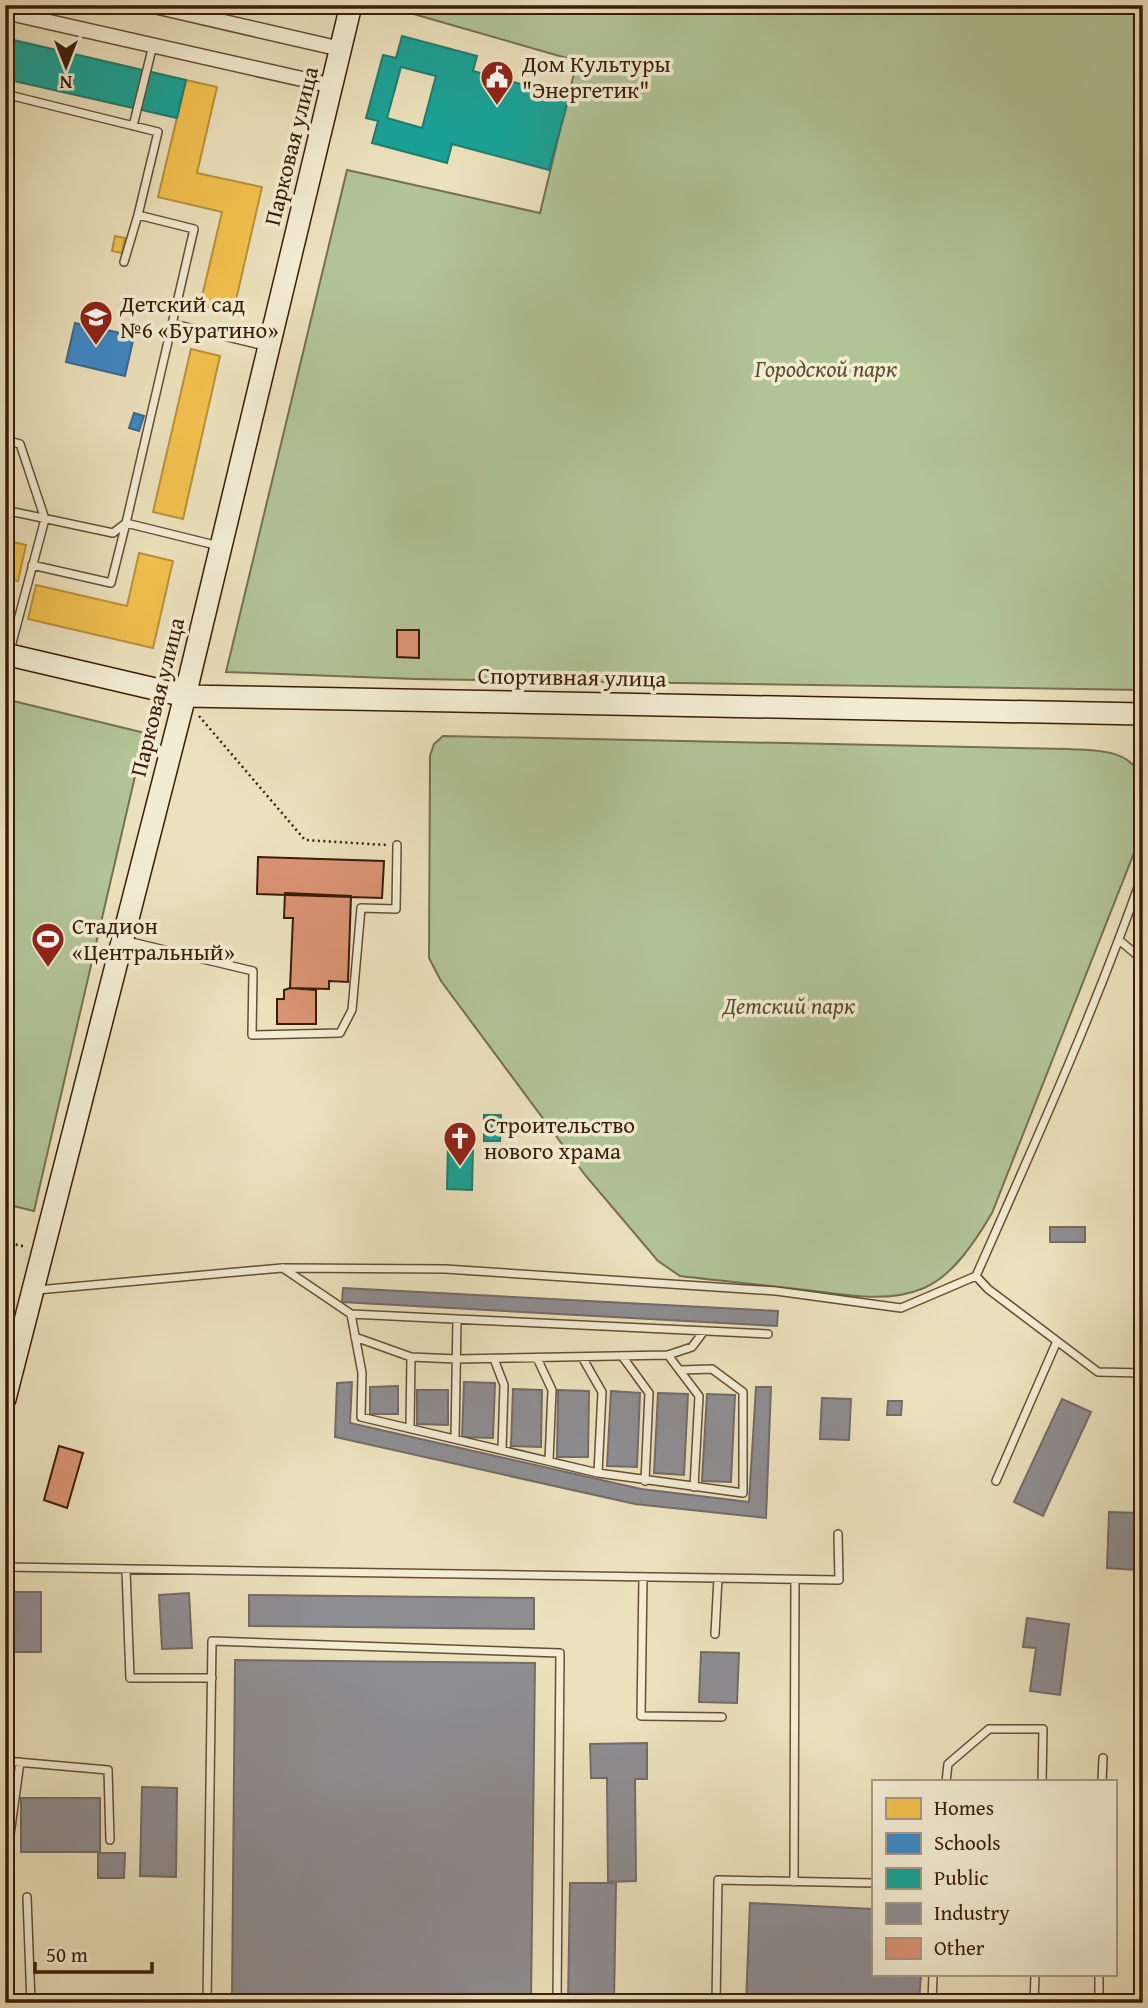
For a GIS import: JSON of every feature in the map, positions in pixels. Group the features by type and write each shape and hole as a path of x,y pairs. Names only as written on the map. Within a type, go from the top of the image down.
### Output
{"street":[{"path":"151,5 341,49"},
{"name":"Парковая улица","path":"5,1399 12,1349 33,1291 185,696 351,5"},
{"path":"8,12 333,86"},
{"name":"Спортивная улица","path":"7,654 185,696 1143,713"}],"lane":[{"path":"5,36 8,12"},
{"path":"134,126 153,45"},
{"path":"5,94 158,132 124,262"},
{"path":"32,565 111,583 174,324 194,229 138,215"},
{"path":"174,324 270,347"},
{"path":"5,440 20,444 45,519 7,654"},
{"path":"5,510 113,533 125,523"},
{"path":"125,523 221,547"},
{"path":"122,940 253,971 252,1035 340,1033 352,1010 361,908 396,909 397,845"},
{"path":"33,1291 282,1268 472,1271 776,1291 901,1308 976,1276 1048,1114 1119,940 1143,873"},
{"path":"1133,902 1143,898"},
{"path":"1119,940 1143,960"},
{"path":"282,1268 351,1314 768,1334"},
{"path":"976,1276 988,1289 1098,1372 1143,1373"},
{"path":"351,1314 362,1373 361,1416 598,1473 743,1493 743,1392 712,1370 681,1370"},
{"path":"454,1438 457,1319"},
{"path":"355,1337 411,1357 494,1359 668,1355 692,1347 704,1331"},
{"path":"996,1481 1057,1341"},
{"path":"668,1355 699,1396 694,1487"},
{"path":"622,1356 649,1393 645,1481"},
{"path":"410,1428 411,1357"},
{"path":"582,1357 602,1392 598,1473"},
{"path":"537,1358 552,1390 549,1461"},
{"path":"494,1359 504,1385 502,1450"},
{"path":"5,1567 839,1580 838,1534"},
{"path":"126,1570 130,1678 212,1678"},
{"path":"643,1577 641,1716 722,1717"},
{"path":"715,1634 718,1578"},
{"path":"794,1882 796,1580"},
{"path":"207,2003 212,1641 560,1653 557,2003"},
{"path":"946,1780 948,1764 989,1729 1044,1729 1042,1780"},
{"path":"1102,1780 1103,1758"},
{"path":"5,1761 108,1770 110,1840"},
{"path":"8,1849 20,1762"},
{"path":"716,2003 718,1880 872,1883"},
{"path":"27,1896 30,2003"},
{"path":"932,2003 933,1976"},
{"path":"1034,2003 1035,1976"},
{"path":"1099,1976 1099,2003"}],"path":[{"path":"185,696 201,719 305,840 397,845"}],"green space":[{"name":"Городской парк","path":"412,5 1143,5 1143,690 415,679 226,672 347,170 540,213 577,61 410,13"},
{"name":"Стадион «Центральный»","path":"5,699 145,733 34,1211 5,1204"},
{"name":"Детский парк","path":"443,736 1069,749 1111,753 1121,756 1137,769 1144,790 1143,830 992,1213 971,1245 945,1275 924,1288 909,1293 877,1297 680,1276 658,1261 585,1175 441,981 429,958 430,756 434,744"}],"building: Homes":[{"path":"186,80 217,87 197,173 262,187 233,313 200,305 222,212 158,197"},
{"path":"115,236 125,238 122,253 112,251"},
{"path":"5,308 13,309 5,344"},
{"path":"191,349 220,356 183,519 153,512"},
{"path":"5,540 26,545 18,581 5,578"},
{"path":"139,553 173,561 153,648 28,619 36,585 127,606"}],"building: Schools":[{"path":"75,323 134,336 125,376 66,362"},
{"path":"134,413 144,416 139,431 129,428"}],"building: Public":[{"name":"Дом Культуры \"Энергетик\"","path":"402,36 477,56 473,71 569,97 549,170 452,144 447,163 372,143 378,121 366,118 383,55 396,58","holes":["401,67 436,76 422,128 387,118"]},
{"path":"5,38 186,80 177,118 5,79"},
{"path":"484,1115 501,1115 500,1141 484,1141"},
{"name":"Строительство нового храма","path":"448,1146 473,1146 472,1190 447,1189"}],"building: Industry":[{"path":"1050,1227 1085,1227 1085,1242 1050,1242"},
{"path":"343,1288 778,1311 777,1326 342,1302"},
{"path":"352,1382 350,1423 641,1489 749,1502 756,1387 771,1387 766,1518 635,1504 335,1437 337,1383"},
{"path":"464,1382 495,1383 493,1438 462,1437"},
{"path":"398,1386 398,1414 370,1414 370,1387"},
{"path":"513,1389 542,1390 541,1447 511,1446"},
{"path":"417,1390 448,1390 448,1425 417,1424"},
{"path":"558,1390 589,1391 588,1457 557,1457"},
{"path":"611,1391 640,1393 637,1467 607,1466"},
{"path":"658,1393 688,1394 684,1475 654,1473"},
{"path":"707,1394 735,1395 731,1482 702,1481"},
{"path":"822,1398 851,1399 849,1440 820,1439"},
{"path":"1062,1399 1091,1412 1043,1516 1014,1502"},
{"path":"888,1401 902,1401 901,1415 887,1415"},
{"path":"1109,1512 1138,1513 1136,1570 1107,1568"},
{"path":"5,1592 41,1592 41,1652 5,1652"},
{"path":"189,1593 192,1648 162,1649 159,1595"},
{"path":"249,1595 534,1598 534,1629 249,1626"},
{"path":"1027,1618 1069,1624 1060,1695 1030,1691 1036,1648 1023,1647"},
{"path":"701,1652 739,1653 737,1703 699,1702"},
{"path":"235,1660 535,1663 531,2002 232,1999"},
{"path":"647,1743 647,1779 635,1779 636,1881 608,1882 607,1778 591,1778 590,1744"},
{"path":"142,1787 177,1788 176,1877 140,1876"},
{"path":"21,1798 100,1798 100,1852 21,1852"},
{"path":"98,1853 125,1853 124,1878 98,1878"},
{"path":"570,1883 616,1883 614,2003 568,2003"},
{"path":"750,1903 872,1909 872,1976 921,1976 919,2003 746,2003"}],"building: Other":[{"path":"397,630 419,630 419,658 397,657"},
{"path":"258,857 384,861 382,898 257,894"},
{"path":"285,893 351,896 348,982 329,981 329,989 290,988 293,918 284,918"},
{"path":"284,990 316,990 316,1024 277,1024 277,999 284,999"},
{"path":"59,1446 83,1453 67,1508 44,1500"}],"place":[{"name":"Дом Культуры \"Энергетик\"","path":"497,107"},
{"name":"Детский сад №6 «Буратино»","path":"96,347"},
{"name":"Стадион «Центральный»","path":"48,969"},
{"name":"Строительство нового храма","path":"460,1168"}]}
